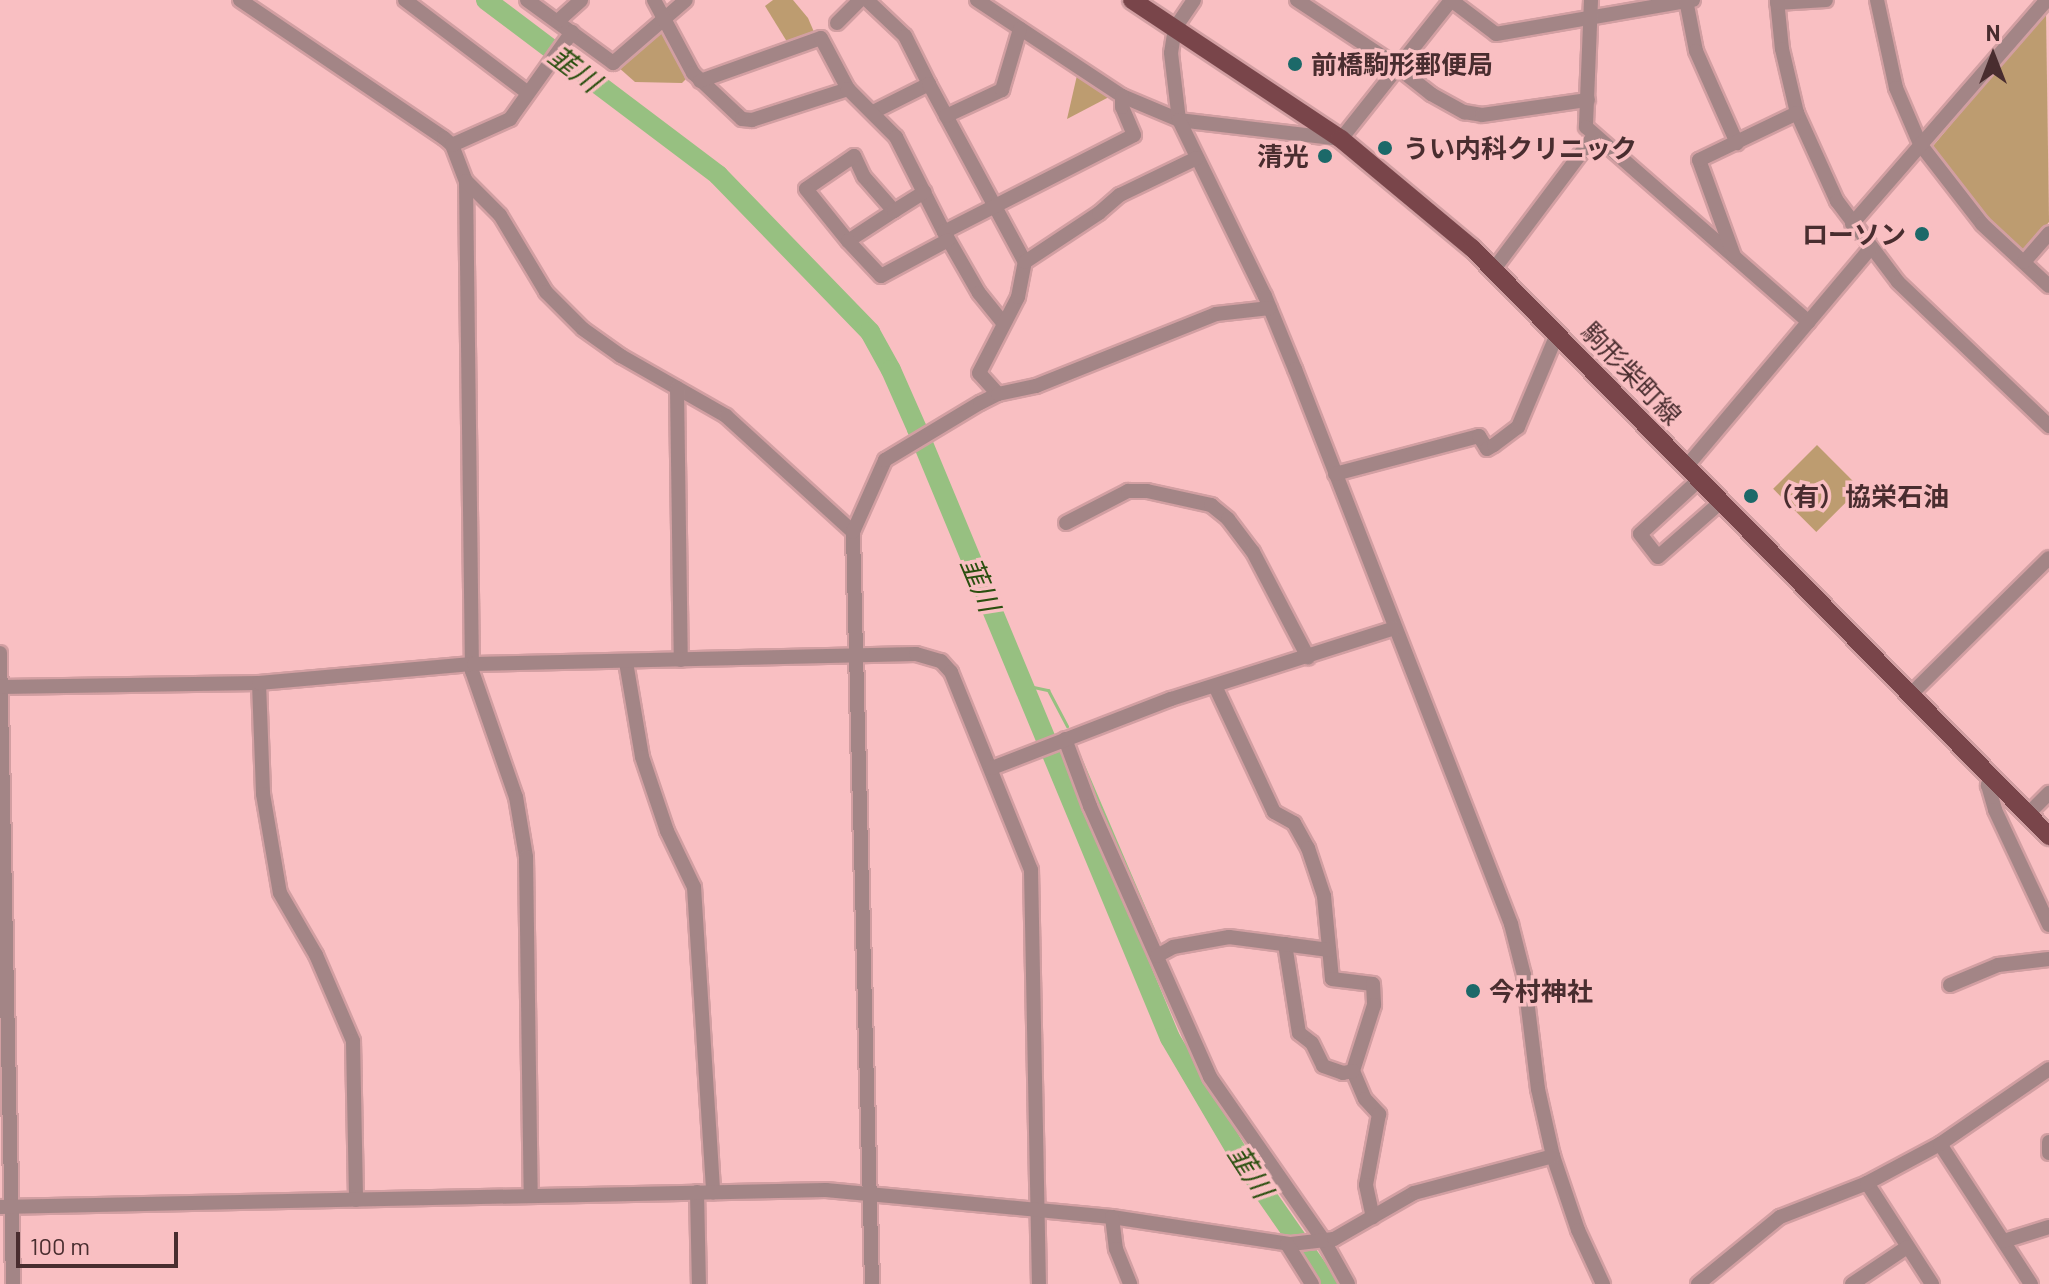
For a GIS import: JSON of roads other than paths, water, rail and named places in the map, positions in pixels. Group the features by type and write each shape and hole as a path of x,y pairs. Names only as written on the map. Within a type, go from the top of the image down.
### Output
{"main road":[{"name":"駒形柴町線","path":"1132,0 1341,139 1423,204 1494,269 2049,836"}],"street":[{"path":"240,0 452,145 466,181 473,678 516,797 526,857 531,1195"},
{"path":"405,0 528,93"},
{"path":"527,0 558,21 568,36 613,63 662,17 670,17 686,0"},
{"path":"558,21 581,0"},
{"path":"654,0 700,81 746,120 848,89"},
{"path":"837,23 860,0"},
{"path":"867,0 905,36 993,207 1025,262"},
{"path":"1194,0 1175,28 1172,72 1179,120 1270,308 1511,924 1524,975 1538,1089 1553,1156 1578,1230 1603,1284"},
{"path":"1297,0 1449,106 1473,114 1588,100"},
{"path":"981,1 1122,96 1179,120 1341,139 1451,0 1496,34 1693,0"},
{"path":"1591,0 1586,127 1809,322"},
{"path":"1686,0 1696,51 1737,143"},
{"path":"1826,0 1777,2 1782,49 1797,113 1824,177 1852,224 1898,282 2049,426"},
{"path":"1877,0 1896,88 1920,144 1966,205 2049,286"},
{"path":"1852,224 2047,0"},
{"path":"946,116 1002,90 1020,29"},
{"path":"452,145 510,119 568,36"},
{"path":"700,81 821,38 848,89 896,137 946,236 979,293 1003,323"},
{"path":"873,112 929,84"},
{"path":"894,211 864,177 854,156 806,189 881,276 993,207 1134,135 1122,107 1122,96"},
{"path":"1735,258 1699,160 1797,113"},
{"path":"1494,269 1594,136"},
{"path":"998,394 979,373 1018,297 1025,262 1050,242 1099,213 1120,195 1197,158"},
{"path":"466,181 500,215 546,292 583,329 621,356 726,416 853,532"},
{"path":"848,241 924,192"},
{"path":"2024,262 2049,233"},
{"path":"1722,501 1658,557 1640,534 1694,473 1809,322 1870,249"},
{"path":"872,1284 853,532 885,460 998,394 1036,386 1216,314 1270,308"},
{"path":"1335,474 1479,436 1487,449 1494,445 1518,427 1557,334"},
{"path":"677,388 681,660"},
{"path":"1066,523 1128,491 1147,491 1211,505 1228,519 1253,552 1308,657"},
{"path":"1912,693 2049,558"},
{"path":"992,768 1215,686 1395,628"},
{"path":"0,653 6,1206 13,1284"},
{"path":"0,687 259,683 474,664 916,654 941,661 951,672 1031,870 1039,1284"},
{"path":"626,662 642,757 667,831 694,887 713,1192"},
{"path":"259,683 263,794 280,893 316,955 353,1041 356,1200"},
{"path":"1215,686 1274,812 1294,823 1302,834 1324,896 1332,979 1373,984 1374,1005 1353,1071 1365,1099 1379,1114 1366,1185 1373,1217"},
{"path":"1062,740 1210,1077 1348,1284"},
{"path":"1991,777 1988,785 1995,810 2049,925"},
{"path":"2028,814 2049,793"},
{"path":"1157,956 1173,947 1229,937 1329,950"},
{"path":"1285,944 1299,1033 1312,1043 1323,1066 1343,1073 1353,1071"},
{"path":"1950,985 1998,965 2049,959"},
{"path":"1698,1284 1780,1217 1867,1183 1940,1144 2048,1073"},
{"path":"2049,1142 2049,1153"},
{"path":"1940,1144 2031,1284"},
{"path":"6,1206 793,1190 871,1194 1112,1217 1289,1244 1334,1239 1414,1193 1553,1156"},
{"path":"1867,1183 1932,1284"},
{"path":"697,1192 699,1284"},
{"path":"1112,1217 1116,1249 1130,1284"},
{"path":"2004,1241 2049,1227"},
{"path":"1289,1244 1312,1284"},
{"path":"1852,1284 1907,1247"}],"waterway":[{"name":"韮川","path":"486,0 718,175 870,332 917,429 1170,1038 1243,1162 1328,1284"},
{"path":"1024,685 1048,690 1067,726"},
{"path":"1074,744 1159,943"}],"place":[{"name":"前橋駒形郵便局","path":"1295,64"},
{"name":"うい内科クリニック","path":"1385,148"},
{"name":"清光","path":"1325,156"},
{"name":"ローソン","path":"1922,234"},
{"name":"（有）協栄石油","path":"1751,496"},
{"name":"今村神社","path":"1473,991"}]}
